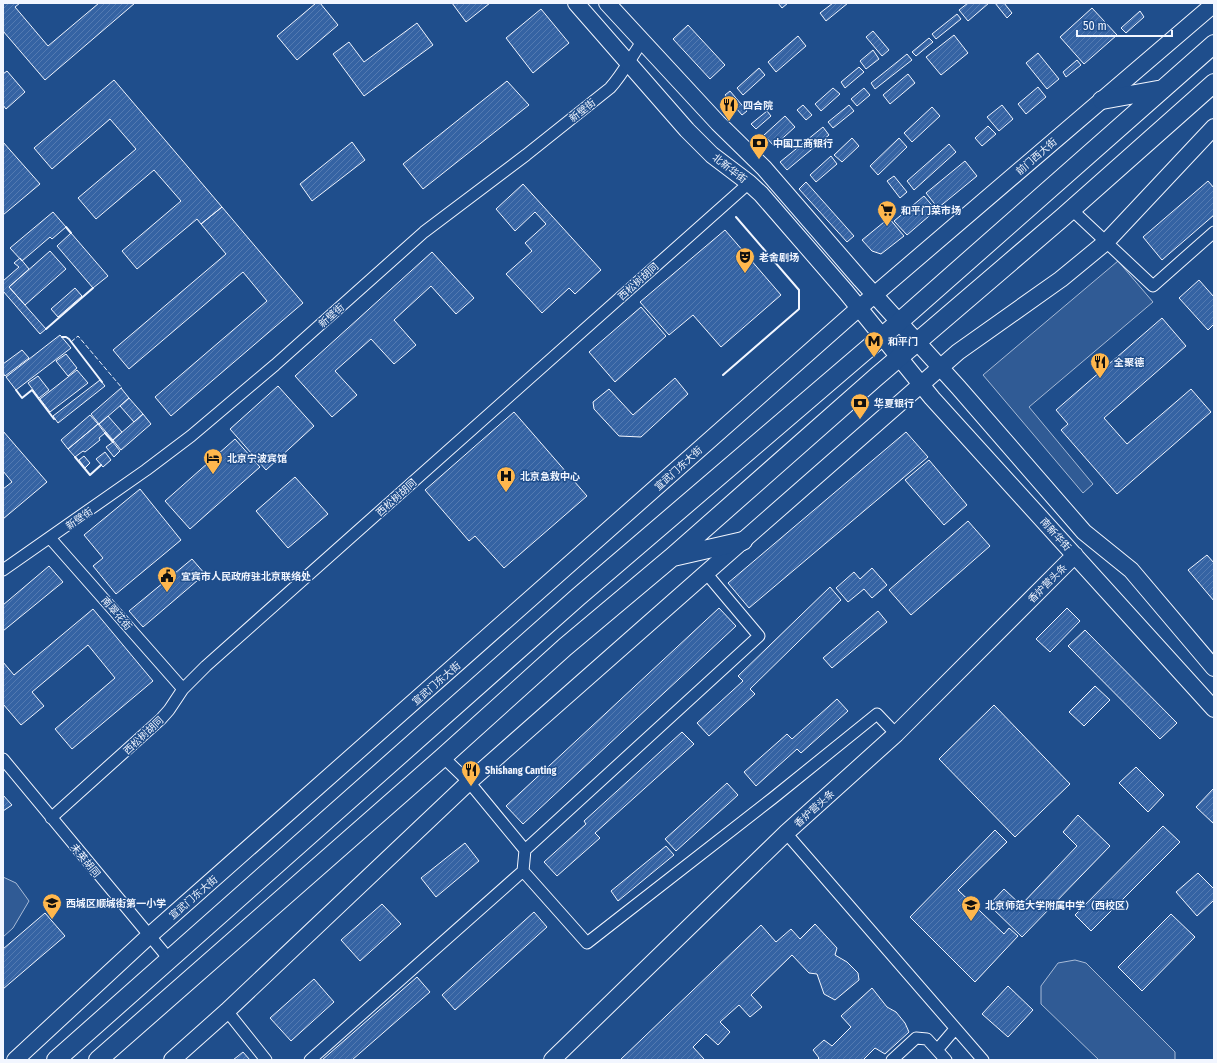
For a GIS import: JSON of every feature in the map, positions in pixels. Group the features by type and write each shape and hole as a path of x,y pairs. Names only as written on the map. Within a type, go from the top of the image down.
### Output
{"main road":[{"path":"56,1060 578,597 899,322 1214,44"},
{"path":"98,1060 443,757 565,647 671,558 1214,83"},
{"path":"1102,100 1163,89"},
{"path":"671,558 743,541"}],"street":[{"name":"北新华街","path":"576,3 688,130 712,154 761,194 899,357"},
{"path":"607,3 718,123 764,168 874,295 1084,532 1131,570 1214,668"},
{"name":"前门西大街","path":"859,308 1214,4"},
{"name":"新壁街","path":"3,570 146,470 192,436 234,402 424,232 520,160 610,88 621,76 642,42"},
{"path":"172,1060 227,1012 468,782 941,369 958,352 1061,279 1106,242 1214,127"},
{"name":"西松树胡同","path":"51,818 161,719 183,689 212,661 749,183"},
{"path":"1071,209 1153,286 1214,232"},
{"name":"宣武门东大街","path":"15,1060 149,936 859,308"},
{"name":"南新华街","path":"899,357 922,385 1214,709"},
{"name":"南翠花街","path":"50,538 183,689"},
{"name":"香炉营头条","path":"552,1060 786,833 896,734 1075,555"},
{"path":"310,1060 523,871 525,850 759,636 706,573"},
{"path":"523,871 587,943 773,798 877,714 896,734"},
{"path":"443,757 468,782 525,850"},
{"name":"未英胡同","path":"3,759 169,959"},
{"path":"786,833 983,1060"},
{"path":"227,1012 266,1060"},
{"path":"937,1050 955,1029"},
{"path":"892,1060 916,1038 927,1039 946,1060"}],"shaded area":[{"path":"1118,261 1153,302 1029,407 1093,484 1083,493 983,375"},
{"path":"3,877 16,883 29,901 13,928 3,937"},
{"path":"1075,960 1086,963 1175,1052 1175,1060 1099,1060 1041,1004 1041,986 1058,963"}],"building":[{"path":"3,3 20,3 15,7 48,46 99,3 135,3 45,80 3,31"},
{"path":"316,3 320,3 338,25 297,60 277,36"},
{"path":"452,3 490,3 466,22"},
{"path":"778,3 788,3 782,8"},
{"path":"833,3 848,3 826,21 820,13"},
{"path":"968,3 989,3 968,21 959,10"},
{"path":"995,3 1004,3 1012,13 1007,18"},
{"path":"1092,8 1117,35 1084,64 1060,37"},
{"path":"541,9 569,43 533,73 506,38"},
{"path":"1140,11 1144,17 1126,33 1121,28"},
{"path":"957,14 961,19 936,39 932,34"},
{"path":"417,23 433,45 364,96 333,54 349,42 364,62"},
{"path":"688,25 725,65 710,79 673,39"},
{"path":"873,31 889,50 882,56 866,37"},
{"path":"954,35 968,53 941,75 926,57"},
{"path":"798,36 806,46 776,72 768,62"},
{"path":"929,38 933,42 916,56 912,52"},
{"path":"873,50 879,59 866,69 860,61"},
{"path":"1038,53 1059,79 1047,89 1026,63"},
{"path":"907,54 912,60 875,89 871,83"},
{"path":"1077,60 1081,65 1066,77 1063,72"},
{"path":"859,67 864,72 845,88 841,82"},
{"path":"759,68 765,75 743,95 737,88"},
{"path":"7,71 25,92 6,109 3,105 3,74"},
{"path":"908,74 915,83 890,104 883,95"},
{"path":"114,80 222,207 201,224 197,219 137,269 122,251 181,201 154,170 96,219 78,198 136,149 110,119 52,169 34,148"},
{"path":"507,81 529,105 423,189 403,164"},
{"path":"1038,87 1046,97 1026,114 1018,104"},
{"path":"833,88 840,94 821,111 815,104"},
{"path":"864,88 870,95 857,106 851,99"},
{"path":"730,91 747,111 742,115 725,95"},
{"path":"803,105 812,115 806,120 797,110"},
{"path":"849,105 854,111 833,128 828,122"},
{"path":"1002,105 1013,119 999,131 987,117"},
{"path":"932,107 940,116 912,142 904,133"},
{"path":"767,111 771,116 756,129 751,124"},
{"path":"785,116 795,127 774,146 764,135"},
{"path":"988,126 996,134 982,146 975,138"},
{"path":"823,127 829,135 787,170 780,162"},
{"path":"852,138 859,146 842,162 834,155"},
{"path":"899,138 907,147 878,175 870,166"},
{"path":"3,142 40,184 3,215"},
{"path":"352,142 365,160 312,201 300,184"},
{"path":"949,144 956,152 914,190 907,181"},
{"path":"831,156 837,164 816,182 810,175"},
{"path":"965,161 977,176 938,208 926,193"},
{"path":"894,176 907,192 900,198 887,181"},
{"path":"1208,181 1214,188 1214,215 1162,260 1143,237"},
{"path":"806,182 854,236 847,242 799,189"},
{"path":"523,184 601,270 575,294 569,288 542,313 506,274 532,251 525,243 546,224 535,212 515,231 496,209"},
{"path":"924,196 936,210 907,235 894,221"},
{"path":"222,207 303,303 171,416 155,397 267,301 243,272 129,369 113,350 226,254 201,224"},
{"path":"53,212 66,227 52,239 50,237 22,261 10,248"},
{"name":"和平门菜市场","path":"889,218 904,236 881,254 872,251 862,240"},
{"path":"725,230 781,295 721,347 693,315 669,335 640,302"},
{"path":"71,233 108,276 93,288 57,246"},
{"path":"50,251 66,269 25,305 9,287"},
{"path":"432,252 474,298 456,314 431,286 394,320 416,345 394,364 371,339 335,371 357,395 332,417 295,376"},
{"path":"20,258 29,269 9,287 46,329 40,334 3,291 3,281 19,267 14,263"},
{"path":"1199,280 1214,297 1214,324 1208,330 1179,298"},
{"path":"75,288 82,296 58,317 51,309"},
{"path":"641,307 666,336 615,382 589,352"},
{"path":"1162,318 1186,346 1104,418 1127,444 1191,389 1211,412 1117,494 1061,430 1068,424 1056,410"},
{"path":"60,335 71,348 16,390 6,377"},
{"path":"22,350 29,358 5,376 3,373 3,364"},
{"path":"66,354 77,368 68,376 56,361"},
{"path":"77,370 88,383 50,412 40,399"},
{"path":"38,376 49,390 39,398 28,383"},
{"path":"675,378 688,394 641,437 619,436 594,409 593,402 609,389 633,415"},
{"path":"100,380 105,386 58,423 53,416"},
{"path":"278,386 314,426 266,470 230,429"},
{"path":"121,388 129,398 99,424 91,414"},
{"path":"129,398 143,414 134,422 120,406"},
{"name":"北京急救中心","path":"514,412 587,496 504,568 475,536 469,541 425,490"},
{"path":"143,414 151,424 121,450 113,440"},
{"path":"90,415 98,424 68,449 61,440"},
{"path":"108,416 122,432 113,440 99,424"},
{"path":"98,424 105,433 99,438 100,440 85,452 83,451 75,457 68,449"},
{"path":"3,431 47,482 3,519 3,489 12,482 3,471"},
{"path":"906,432 928,457 749,608 728,583"},
{"path":"235,439 260,467 190,529 165,501"},
{"path":"113,442 120,451 114,457 106,447"},
{"path":"105,452 111,460 103,467 96,459"},
{"path":"84,456 90,463 85,468 79,460"},
{"path":"929,460 967,505 944,525 905,480"},
{"path":"295,477 328,514 288,548 256,511"},
{"path":"140,489 181,540 116,594 93,566 103,558 84,535"},
{"path":"968,521 990,546 911,615 889,590"},
{"path":"1207,555 1214,563 1214,601 1188,570"},
{"name":"宜宾市人民政府驻北京联络处","path":"192,559 205,574 143,627 129,611"},
{"path":"49,566 63,582 3,631 3,605"},
{"path":"872,568 887,585 872,598 864,589 848,602 836,588 854,572 860,579"},
{"path":"830,587 841,600 750,689 755,694 709,736 697,723 743,681 738,676"},
{"path":"719,608 736,626 523,824 506,806"},
{"path":"1067,608 1080,621 1050,652 1036,639"},
{"path":"93,609 153,681 72,749 55,729 115,678 88,645 32,692 44,706 21,725 3,704 3,662 14,675"},
{"path":"878,611 887,622 832,668 823,658"},
{"path":"1085,630 1177,723 1160,739 1068,646"},
{"path":"1095,686 1110,700 1084,726 1069,712"},
{"path":"837,699 848,711 801,753 797,749 756,786 744,772 787,734 792,739"},
{"path":"994,705 1070,784 1015,837 939,759"},
{"path":"682,732 694,744 595,833 600,838 557,876 544,862 586,824 584,821"},
{"path":"1136,767 1164,795 1148,812 1119,783"},
{"path":"727,783 738,795 676,851 665,839"},
{"path":"1214,788 1214,824 1196,807"},
{"path":"3,795 12,805 3,811"},
{"path":"1078,815 1110,846 1022,937 989,905 1004,889 1021,905 1077,846 1063,832"},
{"path":"1163,826 1180,842 1091,931 1075,915"},
{"path":"995,830 1007,842 958,890 1004,934 1009,928 1018,936 975,982 910,917"},
{"path":"465,843 479,861 436,897 421,878"},
{"path":"666,846 674,855 618,901 611,891"},
{"path":"1198,873 1214,889 1214,900 1197,916 1176,892"},
{"path":"382,904 401,924 360,961 341,940"},
{"path":"534,912 547,927 455,1010 442,995"},
{"path":"45,913 65,936 3,989 3,949"},
{"path":"1171,914 1195,937 1142,991 1118,967"},
{"path":"815,924 837,948 835,955 847,962 858,973 859,980 835,1000 824,994 817,974 809,973 792,955 751,995 762,1007 750,1017 739,1005 720,1022 730,1032 718,1045 706,1034 693,1047 704,1059 703,1060 620,1060 761,925 776,942 791,929 800,939"},
{"path":"417,977 430,992 352,1060 322,1060"},
{"path":"314,979 334,1002 291,1041 270,1018"},
{"path":"1008,986 1033,1010 1008,1037 982,1014"},
{"path":"872,988 887,1007 896,1012 905,1023 909,1032 885,1054 875,1048 863,1060 817,1060 819,1058 813,1050 824,1040 832,1046 851,1027 841,1016"},
{"path":"243,1052 250,1060 233,1060"}],"fence":[{"path":"71,342 78,336 121,388"}],"wall":[{"path":"723,375 799,309 799,290 736,217"},
{"path":"66,227 71,233"},
{"path":"46,329 93,288"},
{"path":"62,337 69,339 102,382"},
{"path":"16,390 22,398 32,390 54,419"},
{"path":"105,433 113,442"},
{"path":"75,457 90,475 101,465"}],"place":[{"name":"四合院","path":"729,122"},
{"name":"中国工商银行","path":"759,160"},
{"name":"和平门菜市场","path":"887,227"},
{"name":"老舍剧场","path":"745,274"},
{"name":"和平门","path":"874,358"},
{"name":"全聚德","path":"1100,379"},
{"name":"华夏银行","path":"860,420"},
{"name":"北京宁波宾馆","path":"213,475"},
{"name":"北京急救中心","path":"506,493"},
{"name":"宜宾市人民政府驻北京联络处","path":"167,593"},
{"name":"Shishang Canting","path":"471,787"},
{"name":"西城区顺城街第一小学","path":"52,920"},
{"name":"北京师范大学附属中学（西校区）","path":"971,922"}]}
